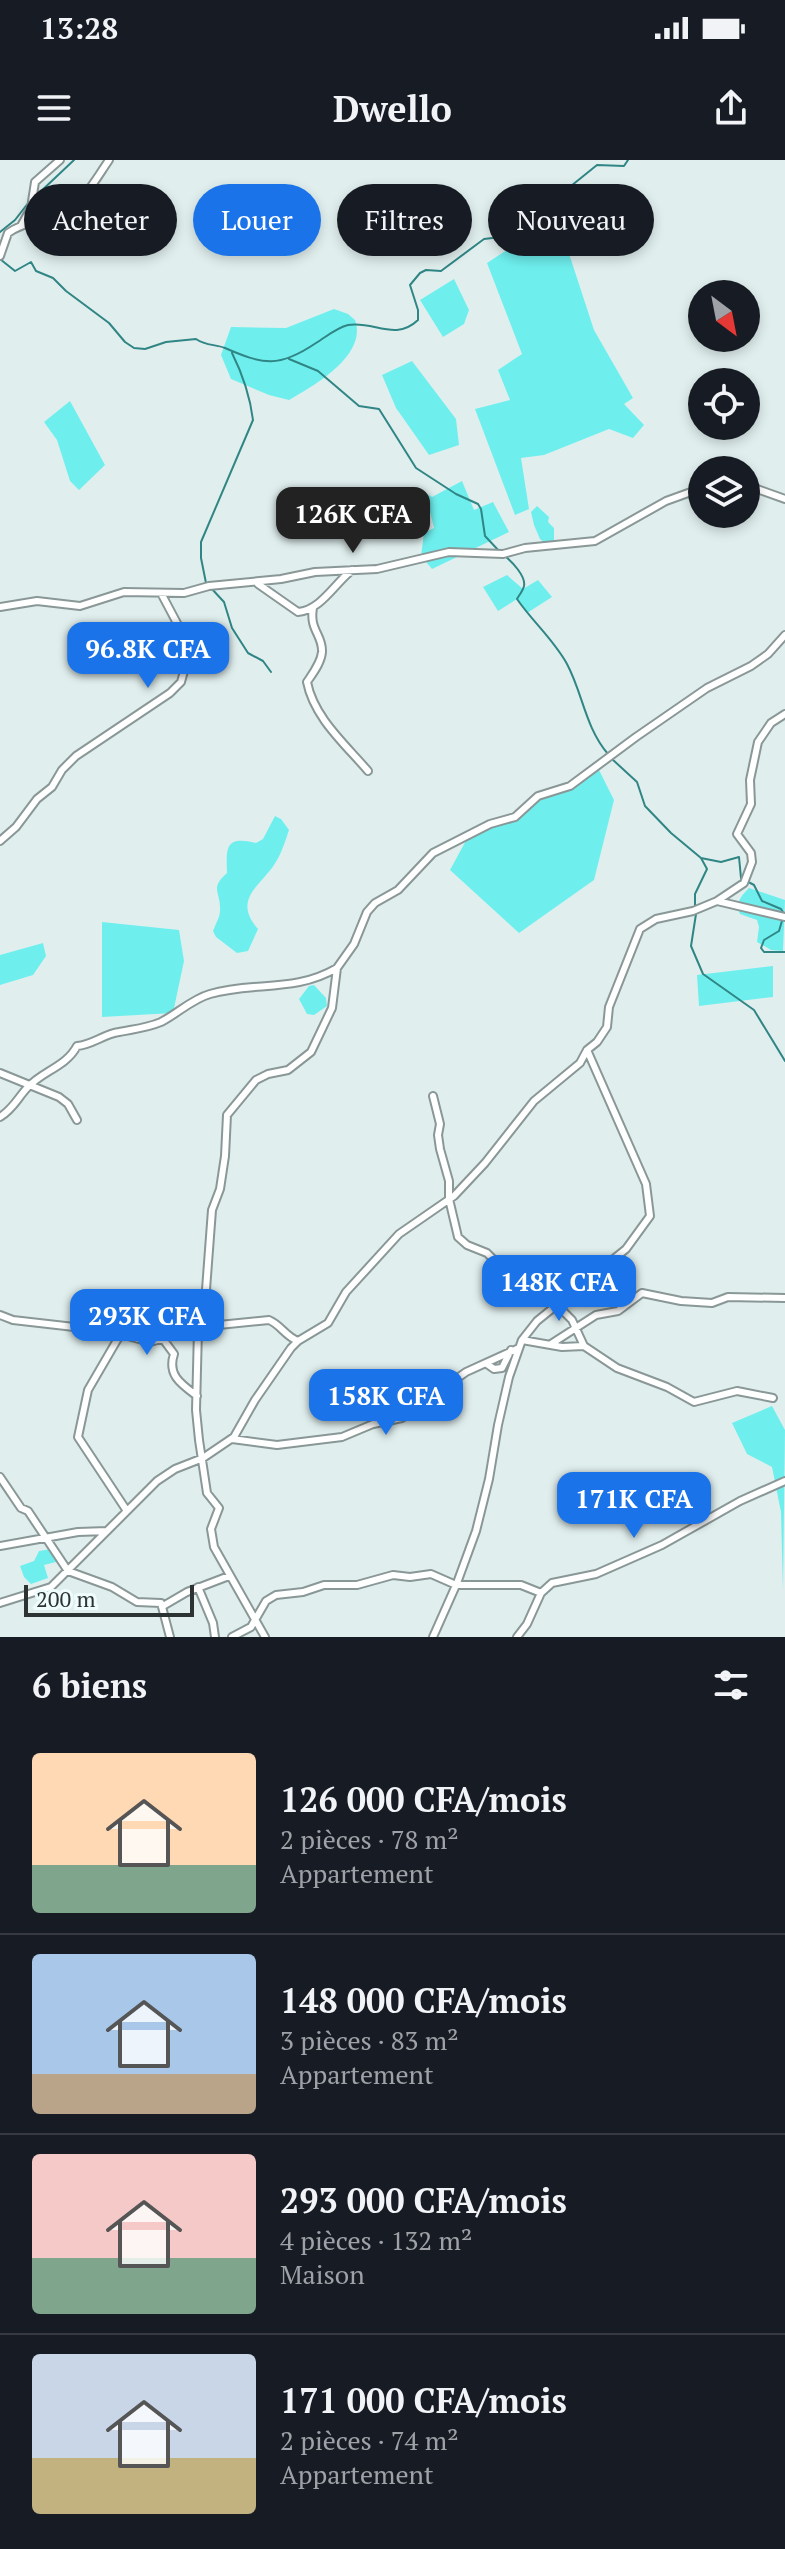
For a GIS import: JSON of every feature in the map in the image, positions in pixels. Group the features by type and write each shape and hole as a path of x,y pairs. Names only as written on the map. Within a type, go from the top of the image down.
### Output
{"street":[{"path":"21,226 34,198 35,182 60,160"},
{"path":"0,256 8,233 78,202 109,160"},
{"path":"760,490 785,499"},
{"path":"0,607 37,601 80,606 124,592 184,593 209,586 271,581 341,569 377,569 449,552 503,554 525,548 595,541 666,501 688,493"},
{"path":"251,581 265,587 298,612 313,608 352,570"},
{"path":"0,841 16,827 37,799 52,787 62,770 76,756 177,688 186,664 187,642 161,593"},
{"path":"313,608 310,620 322,651 320,662 307,682 309,692 331,728 368,771"},
{"path":"0,1117 14,1108 28,1086 59,1067 77,1046 163,1021 209,994 309,982 337,968 354,944 367,912 375,903 398,890 427,857 490,824 515,817 538,796 561,791 584,778 707,688 768,654 785,635"},
{"path":"0,1603 51,1587 167,1473 203,1458 232,1439 255,1400 298,1341 333,1318 346,1292 399,1234 449,1199 485,1163 534,1101 580,1063 587,1050 597,1042 607,1027 609,1007 640,929 656,919 693,911 717,901 744,883 752,862 751,853 737,834 752,798 750,780 754,751 767,727 785,714"},
{"path":"717,901 785,917"},
{"path":"265,1637 229,1576 212,1538 211,1529 219,1508 207,1493 199,1440 199,1329 204,1316 212,1210 220,1189 225,1156 227,1115 256,1080 288,1070 311,1052 332,1008 337,968"},
{"path":"433,1637 456,1585 479,1519 498,1425 521,1344 528,1330 626,1249 650,1216 646,1184 587,1050"},
{"path":"0,1073 59,1097 68,1104 77,1120"},
{"path":"433,1096 455,1230 467,1245 487,1253 556,1306 572,1320 584,1346 617,1368 667,1387 694,1402 737,1391 773,1398"},
{"path":"550,1344 596,1315 618,1311 642,1293 681,1301 712,1303 728,1297 785,1298"},
{"path":"0,1315 13,1320 95,1329 147,1342 199,1329 269,1320 276,1323 289,1338 298,1341"},
{"path":"120,1335 88,1390 78,1437 127,1511"},
{"path":"163,1339 174,1354 171,1365 174,1377 197,1396"},
{"path":"232,1439 277,1445 342,1437 373,1424 402,1418 466,1372 521,1344 584,1346"},
{"path":"0,1477 21,1508 28,1511 68,1571 112,1587 137,1602 157,1601 163,1606 170,1637"},
{"path":"517,1637 527,1624 541,1593 552,1583 596,1574 670,1542 740,1501 785,1481"},
{"path":"0,1546 78,1532 107,1531"},
{"path":"232,1637 251,1627 272,1596 303,1592 324,1585 347,1586 393,1575 410,1577 431,1574 456,1585 521,1585 541,1593"},
{"path":"163,1606 198,1587 229,1576"},
{"path":"198,1587 213,1623 215,1637"}],"shaded area":[{"path":"498,256 570,256 594,330 633,398 624,404 644,425 633,438 609,429 544,455 521,458 529,509 515,515 475,409 510,400 498,370 522,354 487,263"},
{"path":"454,279 469,310 464,324 443,337 420,300"},
{"path":"334,309 355,320 357,333 354,345 336,368 312,387 289,400 231,379 221,355 231,327 286,328"},
{"path":"412,361 456,419 459,445 429,455 396,408 382,375"},
{"path":"70,401 105,465 79,490 70,481 57,440 44,422"},
{"path":"462,481 474,510 493,502 509,532 432,569 421,556 424,533 434,528 430,512 423,519 417,519 403,504 421,490 432,497"},
{"path":"537,506 549,517 548,522 554,528 554,541 545,543 540,539 531,512"},
{"path":"507,575 523,589 538,580 552,597 527,613 517,599 498,611 483,587"},
{"path":"597,766 614,800 594,880 519,933 450,870 469,835 490,824 511,820 526,805 546,794 571,788"},
{"path":"275,816 289,830 276,861 248,902 251,919 258,929 248,951 237,953 213,931 220,911 218,883 227,873 230,845 239,841 256,843 263,839"},
{"path":"749,888 785,900 783,951 771,950 757,942 757,920 740,914 740,900"},
{"path":"102,922 179,930 184,961 173,1013 102,1017"},
{"path":"43,943 46,956 33,975 0,985 0,955"},
{"path":"773,966 773,997 699,1006 697,975"},
{"path":"314,985 326,998 327,1006 314,1015 307,1014 299,999 309,986"},
{"path":"772,1406 785,1430 783,1592 781,1512 772,1467 747,1454 732,1423"},
{"path":"51,1549 60,1561 44,1565 48,1578 31,1584 20,1566 34,1561 39,1551"}],"waterway":[{"path":"49,184 74,160"},
{"path":"0,259 15,271 31,262 36,271 53,278 109,323 134,348 145,349 166,342 196,339 250,358 281,360 292,357 348,325 392,330 409,326 418,320 410,285 420,273 426,270 441,271 484,239 519,235 541,196 566,190 597,165 624,166 628,160"},
{"path":"0,232 24,208"},
{"path":"206,583 201,542 253,420 246,386 232,353"},
{"path":"289,359 318,371 359,406 379,409 416,468 478,504 485,536 500,552"},
{"path":"505,556 523,578 523,588 517,599 567,664 594,733 608,754"},
{"path":"211,588 224,602 232,628 248,653 263,661 271,672"},
{"path":"612,759 637,782 645,806 701,858 707,869 695,894 695,908"},
{"path":"701,858 721,862 739,857 741,878 754,885 762,901 781,909 784,914 779,931 764,940 761,948 764,952 785,952"},
{"path":"696,914 691,946 703,974 754,1010 785,1061"}]}
